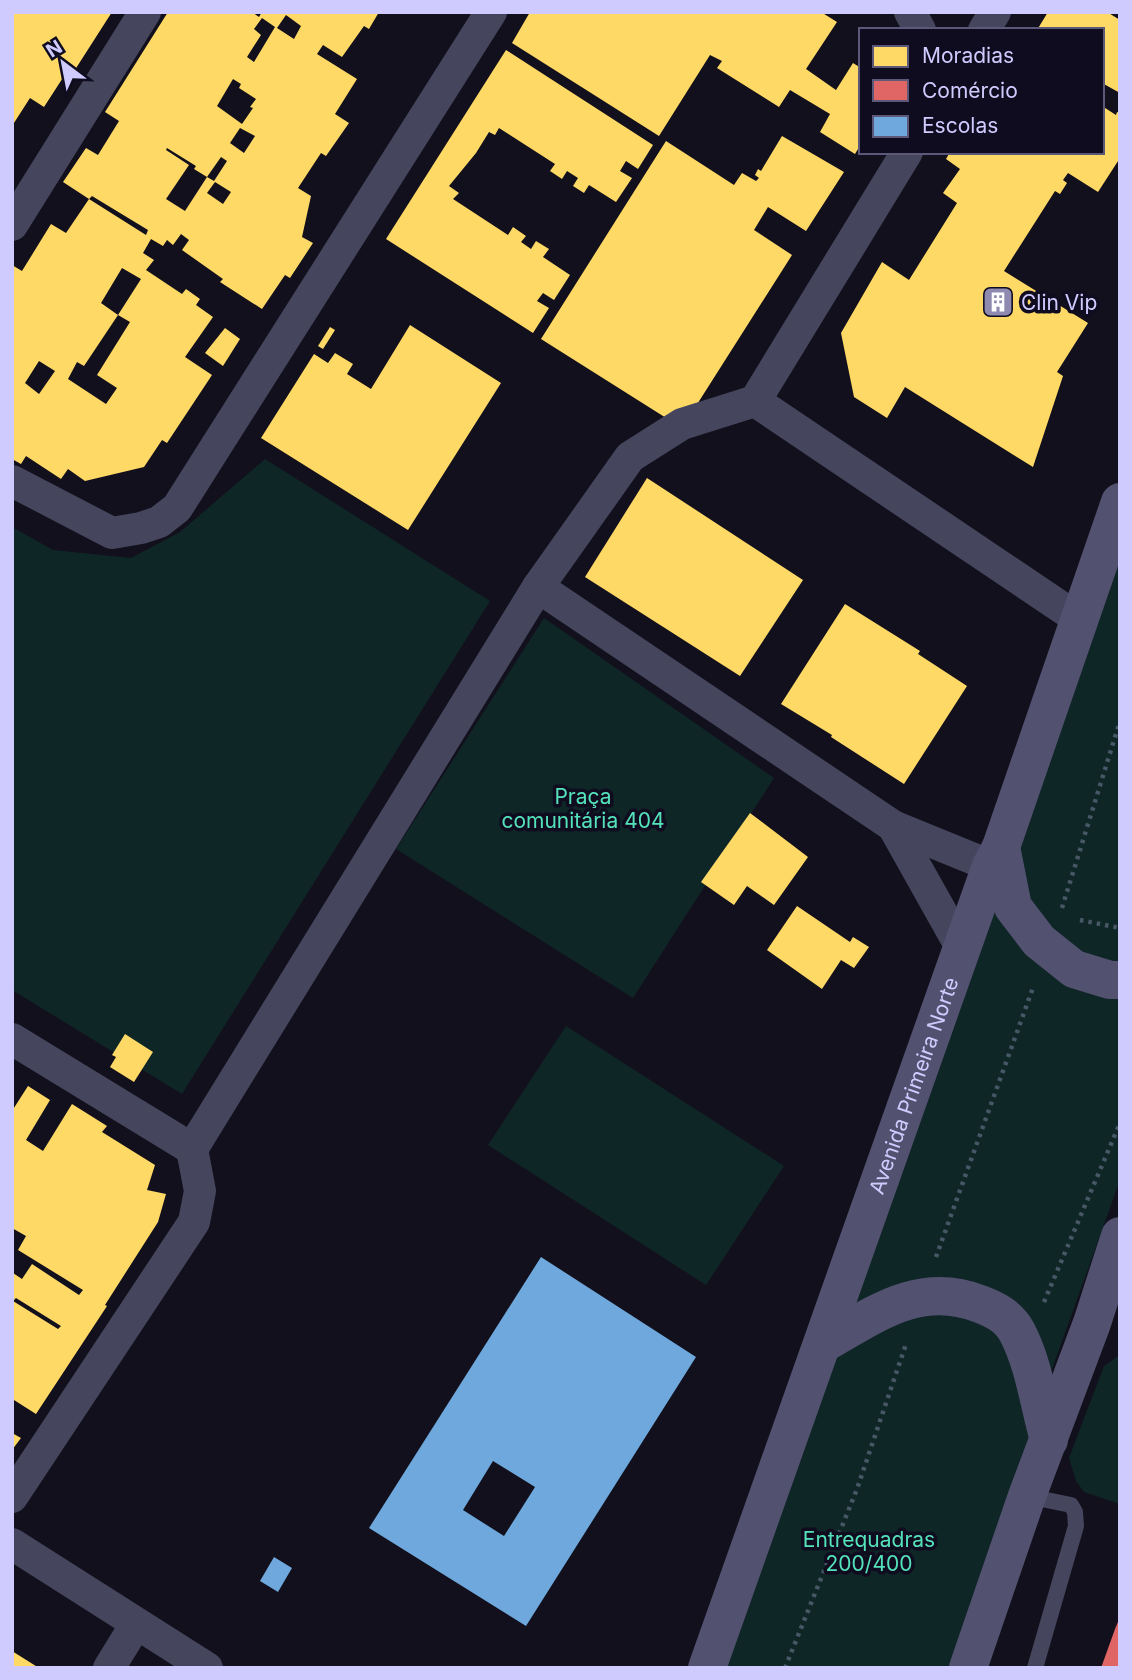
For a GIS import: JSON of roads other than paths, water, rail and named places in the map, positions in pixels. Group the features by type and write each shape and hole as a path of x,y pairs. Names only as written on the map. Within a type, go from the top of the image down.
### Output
{"main road":[{"name":"Avenida Primeira Norte","path":"707,1668 1120,502"},
{"path":"996,856 1013,908 1039,941 1074,969 1110,980 1120,980"},
{"path":"968,1668 1027,1496 1084,1345 1120,1236"},
{"path":"822,1344 893,1304 925,1295 964,1298 1000,1312 1016,1330 1026,1353 1049,1440"},
{"path":"1084,1345 1120,1323"}],"street":[{"path":"12,226 145,12"},
{"path":"12,481 112,533 131,531 159,522 177,508 491,12"},
{"path":"910,12 919,28"},
{"path":"985,28 995,12"},
{"path":"12,1497 194,1222 200,1191 192,1149 538,587 630,457 682,424 755,401 905,154"},
{"path":"755,401 1080,620"},
{"path":"538,587 893,826 996,856"},
{"path":"893,826 962,949"},
{"path":"16,1050 192,1149"},
{"path":"12,1544 206,1668"},
{"path":"109,1668 136,1624"}],"lane":[{"path":"1027,1496 1071,1506 1075,1512 1076,1526 1035,1668"}],"place":[{"name":"Clin Vip","path":"998,302"}],"park label":[{"name":"Praça comunitária 404","path":"583,808"},
{"name":"Entrequadras 200/400","path":"869,1551"}]}
